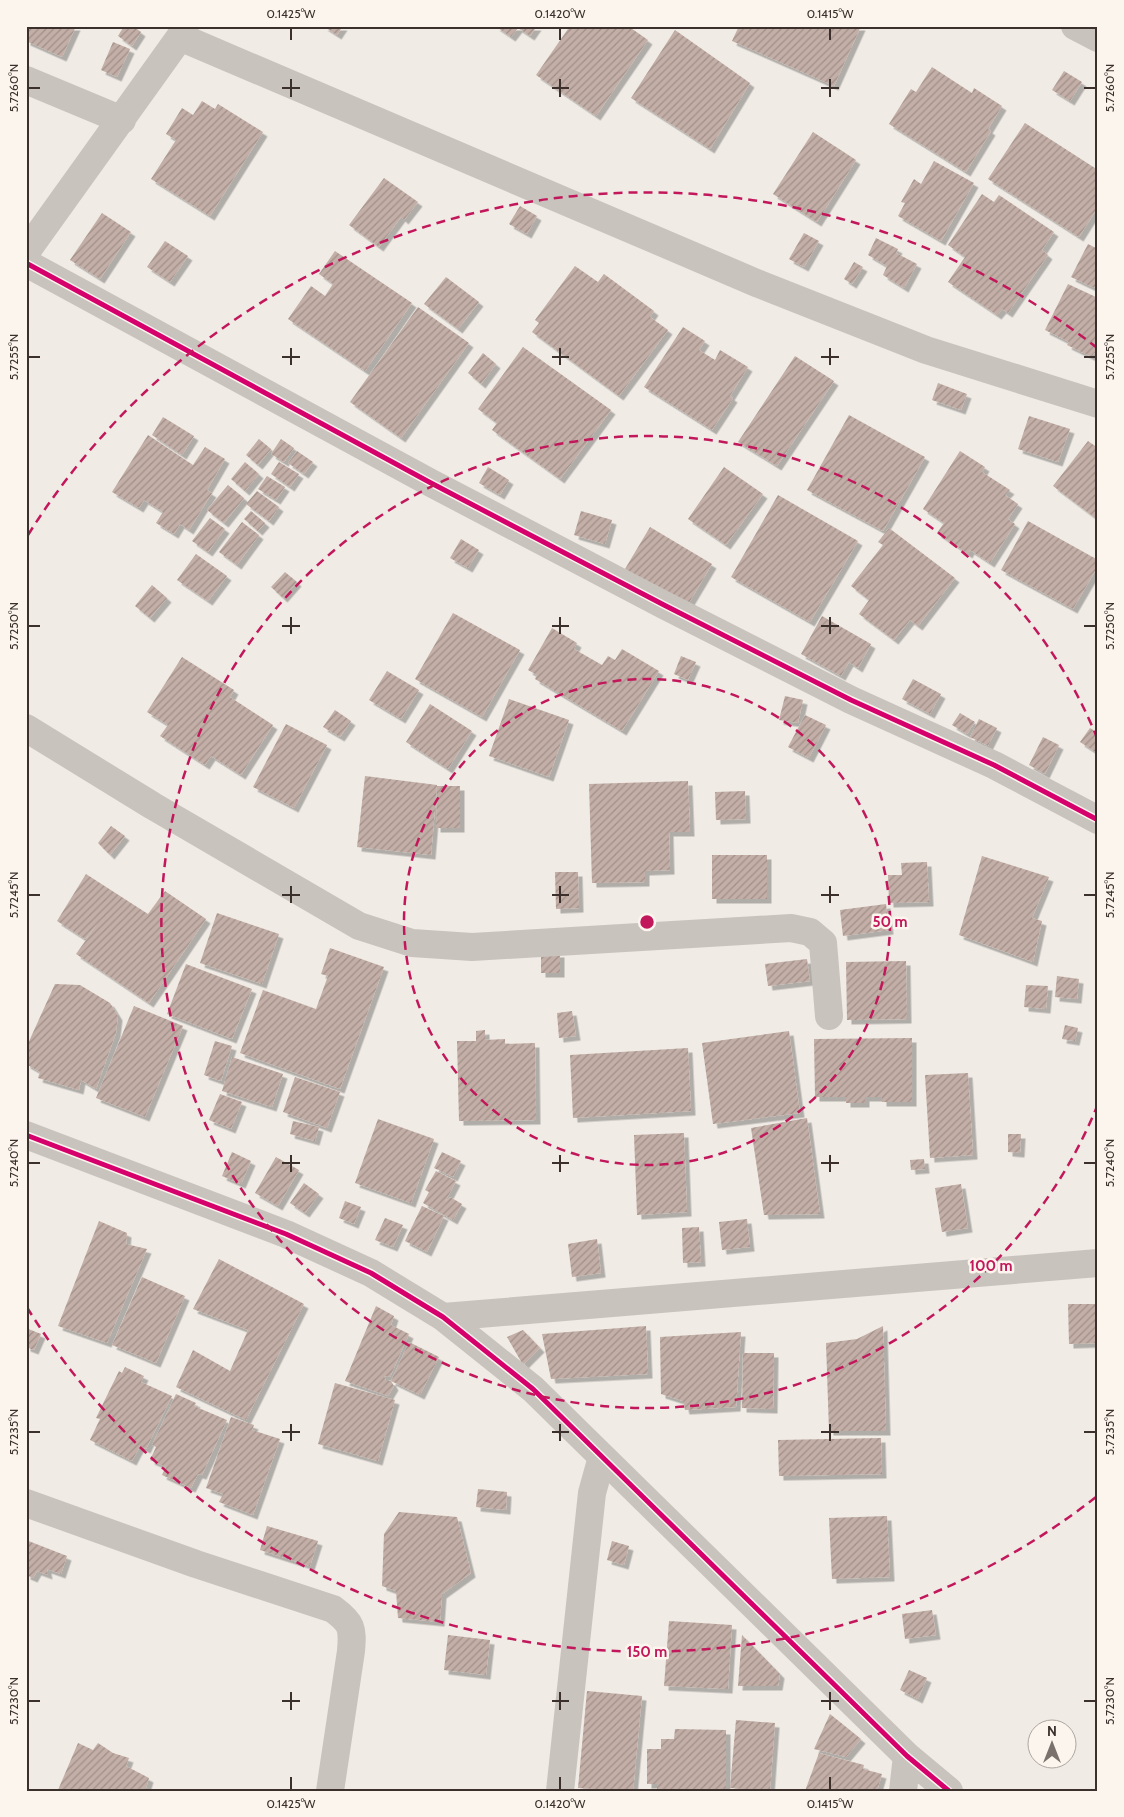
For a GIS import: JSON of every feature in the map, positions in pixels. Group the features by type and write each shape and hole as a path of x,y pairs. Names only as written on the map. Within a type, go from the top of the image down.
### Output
{"street":[{"path":"1075,26 1098,38"},
{"path":"26,252 122,120 182,32 603,219 768,287 926,350 1098,404"},
{"path":"26,80 122,120"},
{"path":"26,263 431,483 664,605 851,700 994,765 1098,820"},
{"path":"26,728 153,806 359,926 412,944 472,947 790,928 810,932 823,944 829,1016"},
{"path":"26,1135 286,1234 371,1273 443,1317 533,1389 907,1756 949,1791"},
{"path":"443,1317 1098,1263"},
{"path":"560,1791 592,1493 602,1457"},
{"path":"26,1503 196,1564 333,1609 346,1618 352,1630 352,1651 330,1791"},
{"path":"902,1791 907,1756"}],"building":[{"path":"26,26 76,26 62,57 26,41"},
{"path":"124,26 133,26 141,32 132,46 118,36"},
{"path":"323,26 343,26 337,35"},
{"path":"495,26 537,26 530,36 518,28 511,37"},
{"path":"570,26 628,26 648,40 596,116 536,75"},
{"path":"739,26 861,26 834,86 732,41"},
{"path":"675,30 750,83 710,149 631,98"},
{"path":"113,42 130,49 117,77 101,70"},
{"path":"932,67 972,93 974,88 1002,106 988,129 991,131 966,172 889,124 911,89 916,92"},
{"path":"1064,71 1082,82 1070,101 1052,90"},
{"path":"202,101 215,109 218,104 263,132 210,216 151,179 176,140 166,134 182,108 193,115"},
{"path":"1025,123 1098,170 1098,207 1079,237 988,179"},
{"path":"813,132 856,160 817,222 773,194"},
{"path":"934,161 974,183 941,241 898,216 905,203 901,202 914,179 921,184"},
{"path":"384,178 418,202 404,220 401,217 379,247 349,225"},
{"path":"982,194 994,202 999,195 1054,232 1042,250 1048,255 1008,313 1002,309 997,315 948,282 965,257 948,245"},
{"path":"520,206 537,216 527,234 509,224"},
{"path":"102,213 131,232 100,279 70,260"},
{"path":"804,233 819,241 804,267 789,259"},
{"path":"876,238 898,249 896,253 917,264 904,288 883,275 887,266 868,255"},
{"path":"165,241 188,256 170,282 147,267"},
{"path":"1088,244 1098,249 1098,282 1094,288 1071,277"},
{"path":"335,251 412,303 365,371 288,319 311,286 325,296 333,284 319,274"},
{"path":"854,262 863,267 852,284 844,279"},
{"path":"575,266 598,282 604,274 654,311 650,317 668,330 619,396 532,332 539,323 535,320"},
{"path":"446,277 479,302 458,329 424,304"},
{"path":"1068,284 1098,298 1098,355 1094,353 1092,357 1067,345 1069,342 1045,330"},
{"path":"418,307 469,343 401,438 350,402"},
{"path":"683,327 705,341 699,350 715,360 720,350 748,367 730,396 733,398 712,430 644,387"},
{"path":"523,347 611,410 560,479 492,430 497,423 478,409"},
{"path":"483,353 496,364 481,384 468,373"},
{"path":"795,356 834,381 777,466 738,442"},
{"path":"938,383 967,394 961,410 932,400"},
{"path":"849,415 925,457 883,531 807,490"},
{"path":"1029,416 1070,429 1058,462 1018,449"},
{"path":"163,417 194,436 182,455 152,435"},
{"path":"148,435 193,465 205,447 225,459 207,490 212,493 189,530 180,524 174,534 156,523 163,512 144,500 139,508 112,492"},
{"path":"259,439 271,449 258,465 246,455"},
{"path":"281,439 294,448 284,462 271,454"},
{"path":"1088,441 1098,448 1098,520 1053,486"},
{"path":"297,451 313,462 304,474 288,463"},
{"path":"960,451 985,467 982,472 1010,490 1005,495 1018,504 1008,519 1015,524 990,563 970,550 968,554 937,533 944,523 923,509"},
{"path":"245,462 259,474 245,491 231,479"},
{"path":"279,462 299,474 290,487 271,474"},
{"path":"488,467 509,480 500,495 479,483"},
{"path":"724,467 763,494 726,545 688,519"},
{"path":"267,476 285,487 276,500 258,489"},
{"path":"228,485 244,498 224,523 207,510"},
{"path":"257,491 279,507 269,521 246,504"},
{"path":"778,495 858,541 810,622 731,577"},
{"path":"251,511 265,523 258,531 244,519"},
{"path":"581,511 612,520 605,544 574,535"},
{"path":"210,518 225,529 208,552 192,541"},
{"path":"1028,521 1098,560 1098,566 1073,609 1001,570"},
{"path":"242,522 259,535 237,565 219,552"},
{"path":"650,527 712,564 687,606 625,569"},
{"path":"889,528 955,578 918,626 910,620 894,640 859,614 869,600 851,586 883,545 878,542"},
{"path":"461,539 479,550 468,568 450,558"},
{"path":"196,554 227,576 208,601 177,580"},
{"path":"285,572 297,582 283,598 271,587"},
{"path":"152,585 167,598 150,618 135,606"},
{"path":"453,613 520,650 482,717 415,679"},
{"path":"822,616 871,644 858,668 849,662 841,676 801,654"},
{"path":"552,628 577,643 574,649 602,665 608,656 615,660 622,649 659,671 622,731 535,679 537,675 528,670"},
{"path":"681,656 696,662 688,680 674,674"},
{"path":"182,657 234,690 230,697 273,725 241,775 211,756 205,765 160,736 168,725 147,712"},
{"path":"387,671 419,690 401,719 369,700"},
{"path":"913,679 941,694 930,714 902,699"},
{"path":"785,696 803,700 798,723 779,720"},
{"path":"509,699 569,720 549,777 489,756"},
{"path":"430,704 472,731 448,769 406,742"},
{"path":"335,710 351,721 340,737 323,727"},
{"path":"960,713 975,722 967,734 952,725"},
{"path":"805,715 826,725 809,758 788,747"},
{"path":"979,719 997,728 988,746 970,737"},
{"path":"286,724 327,745 294,808 253,787"},
{"path":"1090,728 1098,733 1097,753 1080,742"},
{"path":"1043,737 1059,745 1045,774 1029,765"},
{"path":"365,776 437,785 431,855 357,847"},
{"path":"688,781 690,832 669,832 670,870 645,871 645,882 592,883 589,784"},
{"path":"437,786 460,786 460,828 436,828"},
{"path":"745,791 746,819 716,820 715,792"},
{"path":"111,826 125,836 110,855 98,843"},
{"path":"712,855 767,855 767,899 712,899"},
{"path":"982,856 1049,877 1032,918 1042,921 1033,962 959,935"},
{"path":"927,862 929,902 889,903 888,875 902,875 901,863"},
{"path":"555,872 578,872 579,908 556,909"},
{"path":"86,874 148,914 165,891 206,919 149,1003 76,954 98,923 85,939 57,921"},
{"path":"886,904 889,930 843,936 840,910"},
{"path":"217,913 279,934 262,984 200,963"},
{"path":"330,948 384,967 340,1089 240,1053 263,990 316,1009 328,976 321,974"},
{"path":"541,953 560,953 560,973 541,973"},
{"path":"807,959 810,981 768,986 765,964"},
{"path":"906,961 907,1019 847,1020 846,962"},
{"path":"186,964 252,989 232,1039 167,1014"},
{"path":"1057,976 1079,979 1077,999 1055,997"},
{"path":"55,984 80,985 110,1003 118,1016 116,1033 96,1089 81,1080 79,1090 38,1078 40,1072 26,1064 26,1048"},
{"path":"1026,985 1048,986 1046,1009 1024,1007"},
{"path":"134,1006 183,1026 145,1117 96,1098"},
{"path":"572,1011 576,1036 559,1038 557,1013"},
{"path":"1065,1025 1078,1028 1075,1041 1062,1039"},
{"path":"485,1030 485,1040 505,1039 505,1044 535,1043 536,1120 459,1121 457,1041 476,1041 476,1031"},
{"path":"789,1031 800,1113 713,1124 702,1043"},
{"path":"912,1038 912,1102 882,1102 882,1097 865,1097 865,1103 846,1103 846,1097 815,1097 814,1039"},
{"path":"215,1041 232,1046 221,1081 204,1075"},
{"path":"688,1048 691,1111 573,1118 570,1055"},
{"path":"232,1057 283,1074 272,1107 222,1091"},
{"path":"968,1073 973,1155 930,1158 925,1075"},
{"path":"295,1077 340,1092 327,1128 283,1112"},
{"path":"220,1094 242,1102 231,1129 209,1120"},
{"path":"807,1118 820,1214 764,1215 751,1128"},
{"path":"378,1119 434,1139 411,1203 355,1183"},
{"path":"293,1121 319,1127 315,1141 290,1134"},
{"path":"684,1133 687,1212 637,1215 634,1135"},
{"path":"1008,1134 1021,1134 1020,1153 1008,1152"},
{"path":"232,1152 251,1161 241,1184 222,1176"},
{"path":"442,1152 461,1161 453,1177 434,1168"},
{"path":"276,1157 299,1170 278,1206 255,1193"},
{"path":"924,1159 925,1169 911,1170 910,1160"},
{"path":"436,1171 456,1181 445,1202 450,1197 462,1204 453,1220 423,1203 429,1192 425,1190"},
{"path":"304,1183 319,1194 305,1213 290,1203"},
{"path":"961,1184 968,1228 942,1232 935,1188"},
{"path":"345,1201 361,1207 354,1224 339,1218"},
{"path":"422,1206 444,1216 427,1252 405,1241"},
{"path":"385,1218 403,1225 393,1247 375,1240"},
{"path":"747,1219 750,1247 722,1250 719,1222"},
{"path":"99,1221 127,1233 126,1244 147,1249 107,1343 58,1326"},
{"path":"699,1227 701,1262 683,1263 682,1228"},
{"path":"597,1239 601,1273 572,1277 568,1244"},
{"path":"219,1259 304,1304 246,1420 176,1387 193,1350 230,1371 248,1330 193,1309"},
{"path":"142,1277 185,1296 156,1363 112,1345"},
{"path":"1068,1304 1098,1304 1098,1343 1069,1344"},
{"path":"376,1306 394,1316 391,1325 409,1334 390,1377 384,1376 386,1381 391,1381 394,1386 388,1396 345,1381"},
{"path":"646,1326 648,1374 551,1379 542,1334"},
{"path":"883,1326 886,1431 829,1431 826,1343 857,1339"},
{"path":"26,1328 41,1334 34,1350 26,1347"},
{"path":"523,1330 540,1348 523,1365 507,1337"},
{"path":"741,1332 736,1407 685,1410 683,1401 661,1394 660,1337"},
{"path":"409,1342 439,1357 420,1395 391,1381"},
{"path":"743,1353 774,1353 773,1409 742,1408"},
{"path":"125,1367 144,1376 141,1382 172,1396 146,1449 140,1446 132,1461 90,1440 100,1419 96,1418 119,1371 122,1373"},
{"path":"335,1383 395,1400 378,1461 318,1444"},
{"path":"176,1394 196,1403 194,1406 227,1420 202,1475 198,1474 191,1488 162,1475 166,1467 150,1460 156,1447 152,1445"},
{"path":"231,1417 254,1425 252,1430 280,1439 253,1515 219,1502 223,1494 206,1488"},
{"path":"881,1438 882,1474 779,1476 778,1440"},
{"path":"478,1489 507,1492 506,1510 476,1507"},
{"path":"399,1512 457,1517 471,1573 442,1594 440,1622 398,1618 396,1591 382,1586 384,1534"},
{"path":"887,1516 890,1577 832,1579 829,1518"},
{"path":"267,1526 318,1541 310,1566 260,1550"},
{"path":"26,1540 67,1556 61,1574 47,1569 48,1575 37,1571 33,1578 26,1575"},
{"path":"612,1541 629,1546 624,1565 607,1560"},
{"path":"932,1610 936,1635 905,1639 902,1614"},
{"path":"669,1621 732,1625 728,1689 664,1686"},
{"path":"448,1635 490,1640 486,1675 444,1670"},
{"path":"742,1635 780,1674 778,1686 738,1686"},
{"path":"909,1670 927,1678 918,1699 900,1690"},
{"path":"587,1691 642,1696 633,1791 578,1788"},
{"path":"830,1714 861,1739 846,1757 814,1749"},
{"path":"736,1720 775,1723 770,1791 730,1788"},
{"path":"675,1729 726,1730 726,1791 657,1791 657,1784 647,1784 647,1749 661,1749 661,1739 674,1739"},
{"path":"78,1743 93,1750 98,1743 113,1753 129,1758 126,1766 149,1778 145,1791 58,1790"},
{"path":"819,1753 864,1765 863,1769 882,1774 877,1791 805,1791"}],"cycle path":[{"path":"26,263 431,483 664,605 851,700 994,765 1098,820"},
{"path":"26,1135 286,1234 371,1273 443,1317 533,1389 907,1756 949,1791"}]}
